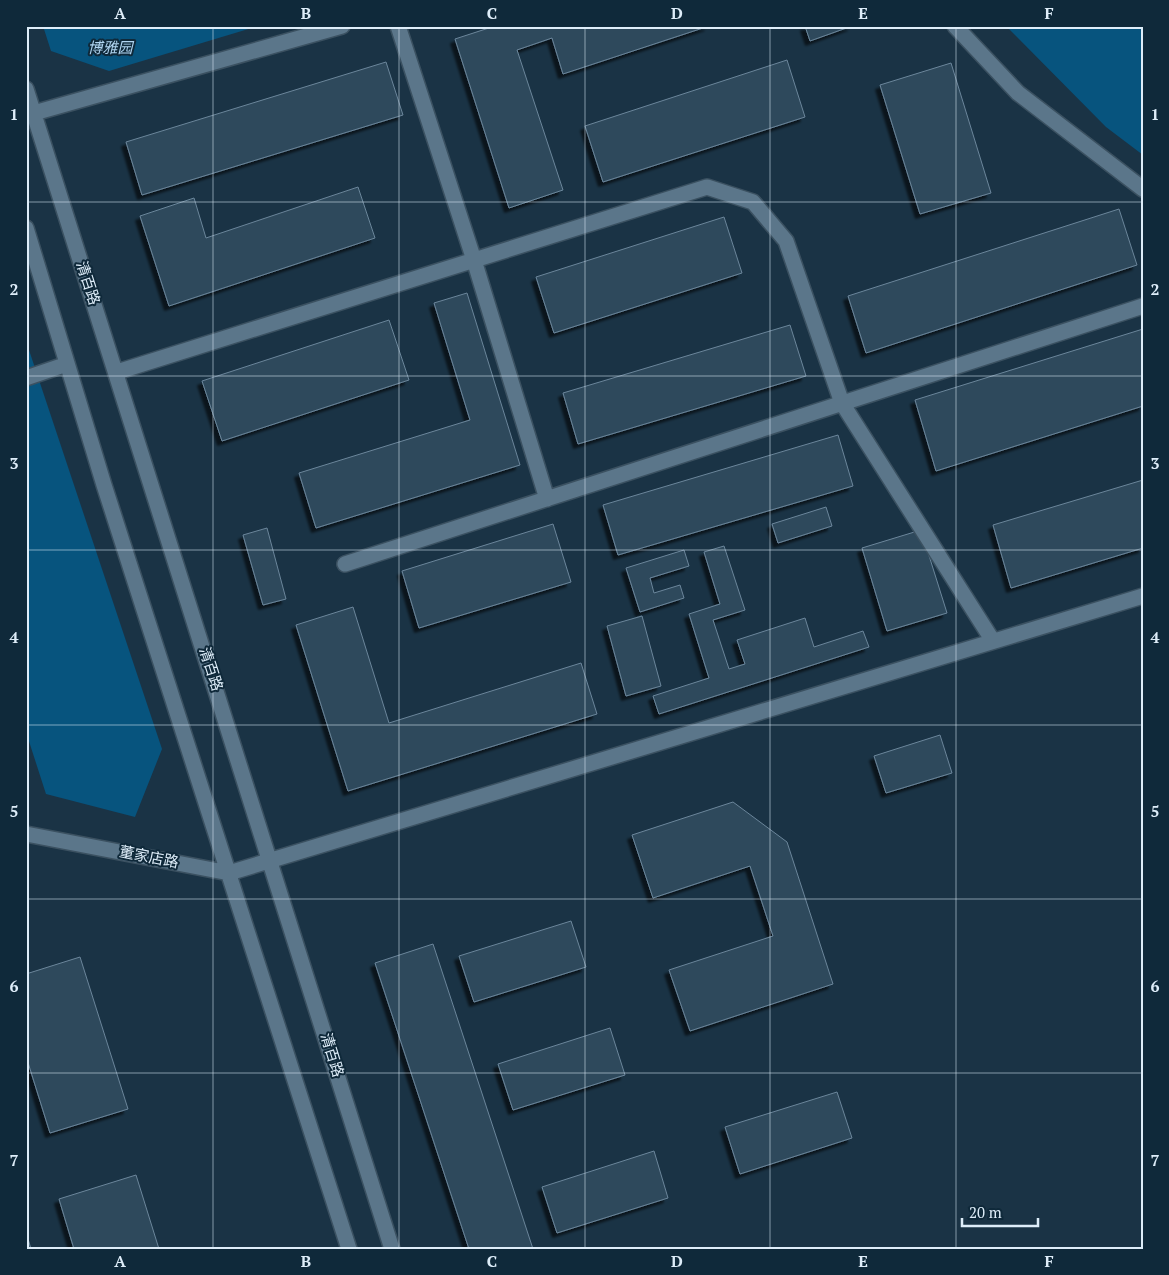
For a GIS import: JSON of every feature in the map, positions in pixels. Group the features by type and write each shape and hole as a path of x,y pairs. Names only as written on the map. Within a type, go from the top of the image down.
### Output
{"street":[{"path":"30,113 342,26"},
{"path":"398,26 474,260 547,499"},
{"path":"955,26 1018,93 1143,189"},
{"name":"清百路","path":"26,89 30,113 117,372 392,1249"},
{"path":"117,372 708,187 753,202 786,241 842,403 992,641"},
{"path":"26,228 67,364 228,873 350,1249"},
{"path":"346,564 1143,306"},
{"path":"26,378 67,364"},
{"name":"董家店路","path":"26,834 228,873 1143,596"}],"green space":[{"name":"博雅园","path":"43,26 255,27 109,71 51,51"},
{"path":"1006,26 1143,26 1143,155 1106,127"},
{"path":"26,341 162,749 135,817 46,794 26,732"}],"building":[{"path":"495,26 709,26 563,74 552,38 517,50 563,190 509,208 455,39"},
{"path":"805,26 852,26 810,41"},
{"path":"787,60 805,117 603,182 585,126"},
{"path":"386,62 403,115 142,195 126,142"},
{"path":"951,63 991,193 920,214 880,85"},
{"path":"358,187 375,238 169,306 140,216 194,198 206,238"},
{"path":"1119,209 1137,265 866,353 848,296"},
{"path":"724,217 742,273 554,333 536,277"},
{"path":"467,293 520,465 316,528 299,473 470,420 434,303"},
{"path":"389,320 409,380 222,441 202,381"},
{"path":"790,325 806,376 578,444 563,393"},
{"path":"1143,329 1143,406 936,471 915,400"},
{"path":"838,435 853,486 618,555 603,505"},
{"path":"1143,480 1143,548 1011,588 993,525"},
{"path":"826,507 832,526 778,543 772,524"},
{"path":"553,524 571,582 419,628 402,571"},
{"path":"267,528 286,599 263,605 243,535"},
{"path":"921,530 947,613 887,631 862,548"},
{"path":"724,546 745,610 713,620 729,669 745,664 737,640 805,618 814,647 863,631 869,647 659,714 653,696 709,678 689,614 720,604 704,552"},
{"path":"684,550 689,566 650,578 654,593 680,585 684,598 640,612 626,568"},
{"path":"353,607 389,723 581,663 597,714 348,791 296,625"},
{"path":"642,616 661,686 626,696 607,626"},
{"path":"940,735 952,773 886,793 874,756"},
{"path":"733,802 787,842 833,984 690,1031 669,970 773,936 750,866 653,898 632,835"},
{"path":"571,921 586,967 474,1002 459,956"},
{"path":"433,944 533,1249 469,1249 375,963"},
{"path":"80,957 128,1109 50,1133 26,1056 26,974"},
{"path":"610,1028 625,1075 513,1110 498,1064"},
{"path":"837,1092 852,1138 740,1174 725,1127"},
{"path":"654,1151 668,1198 557,1233 542,1187"},
{"path":"136,1175 159,1249 74,1249 59,1199"},
{"path":"26,1232 31,1249 26,1249"}]}
